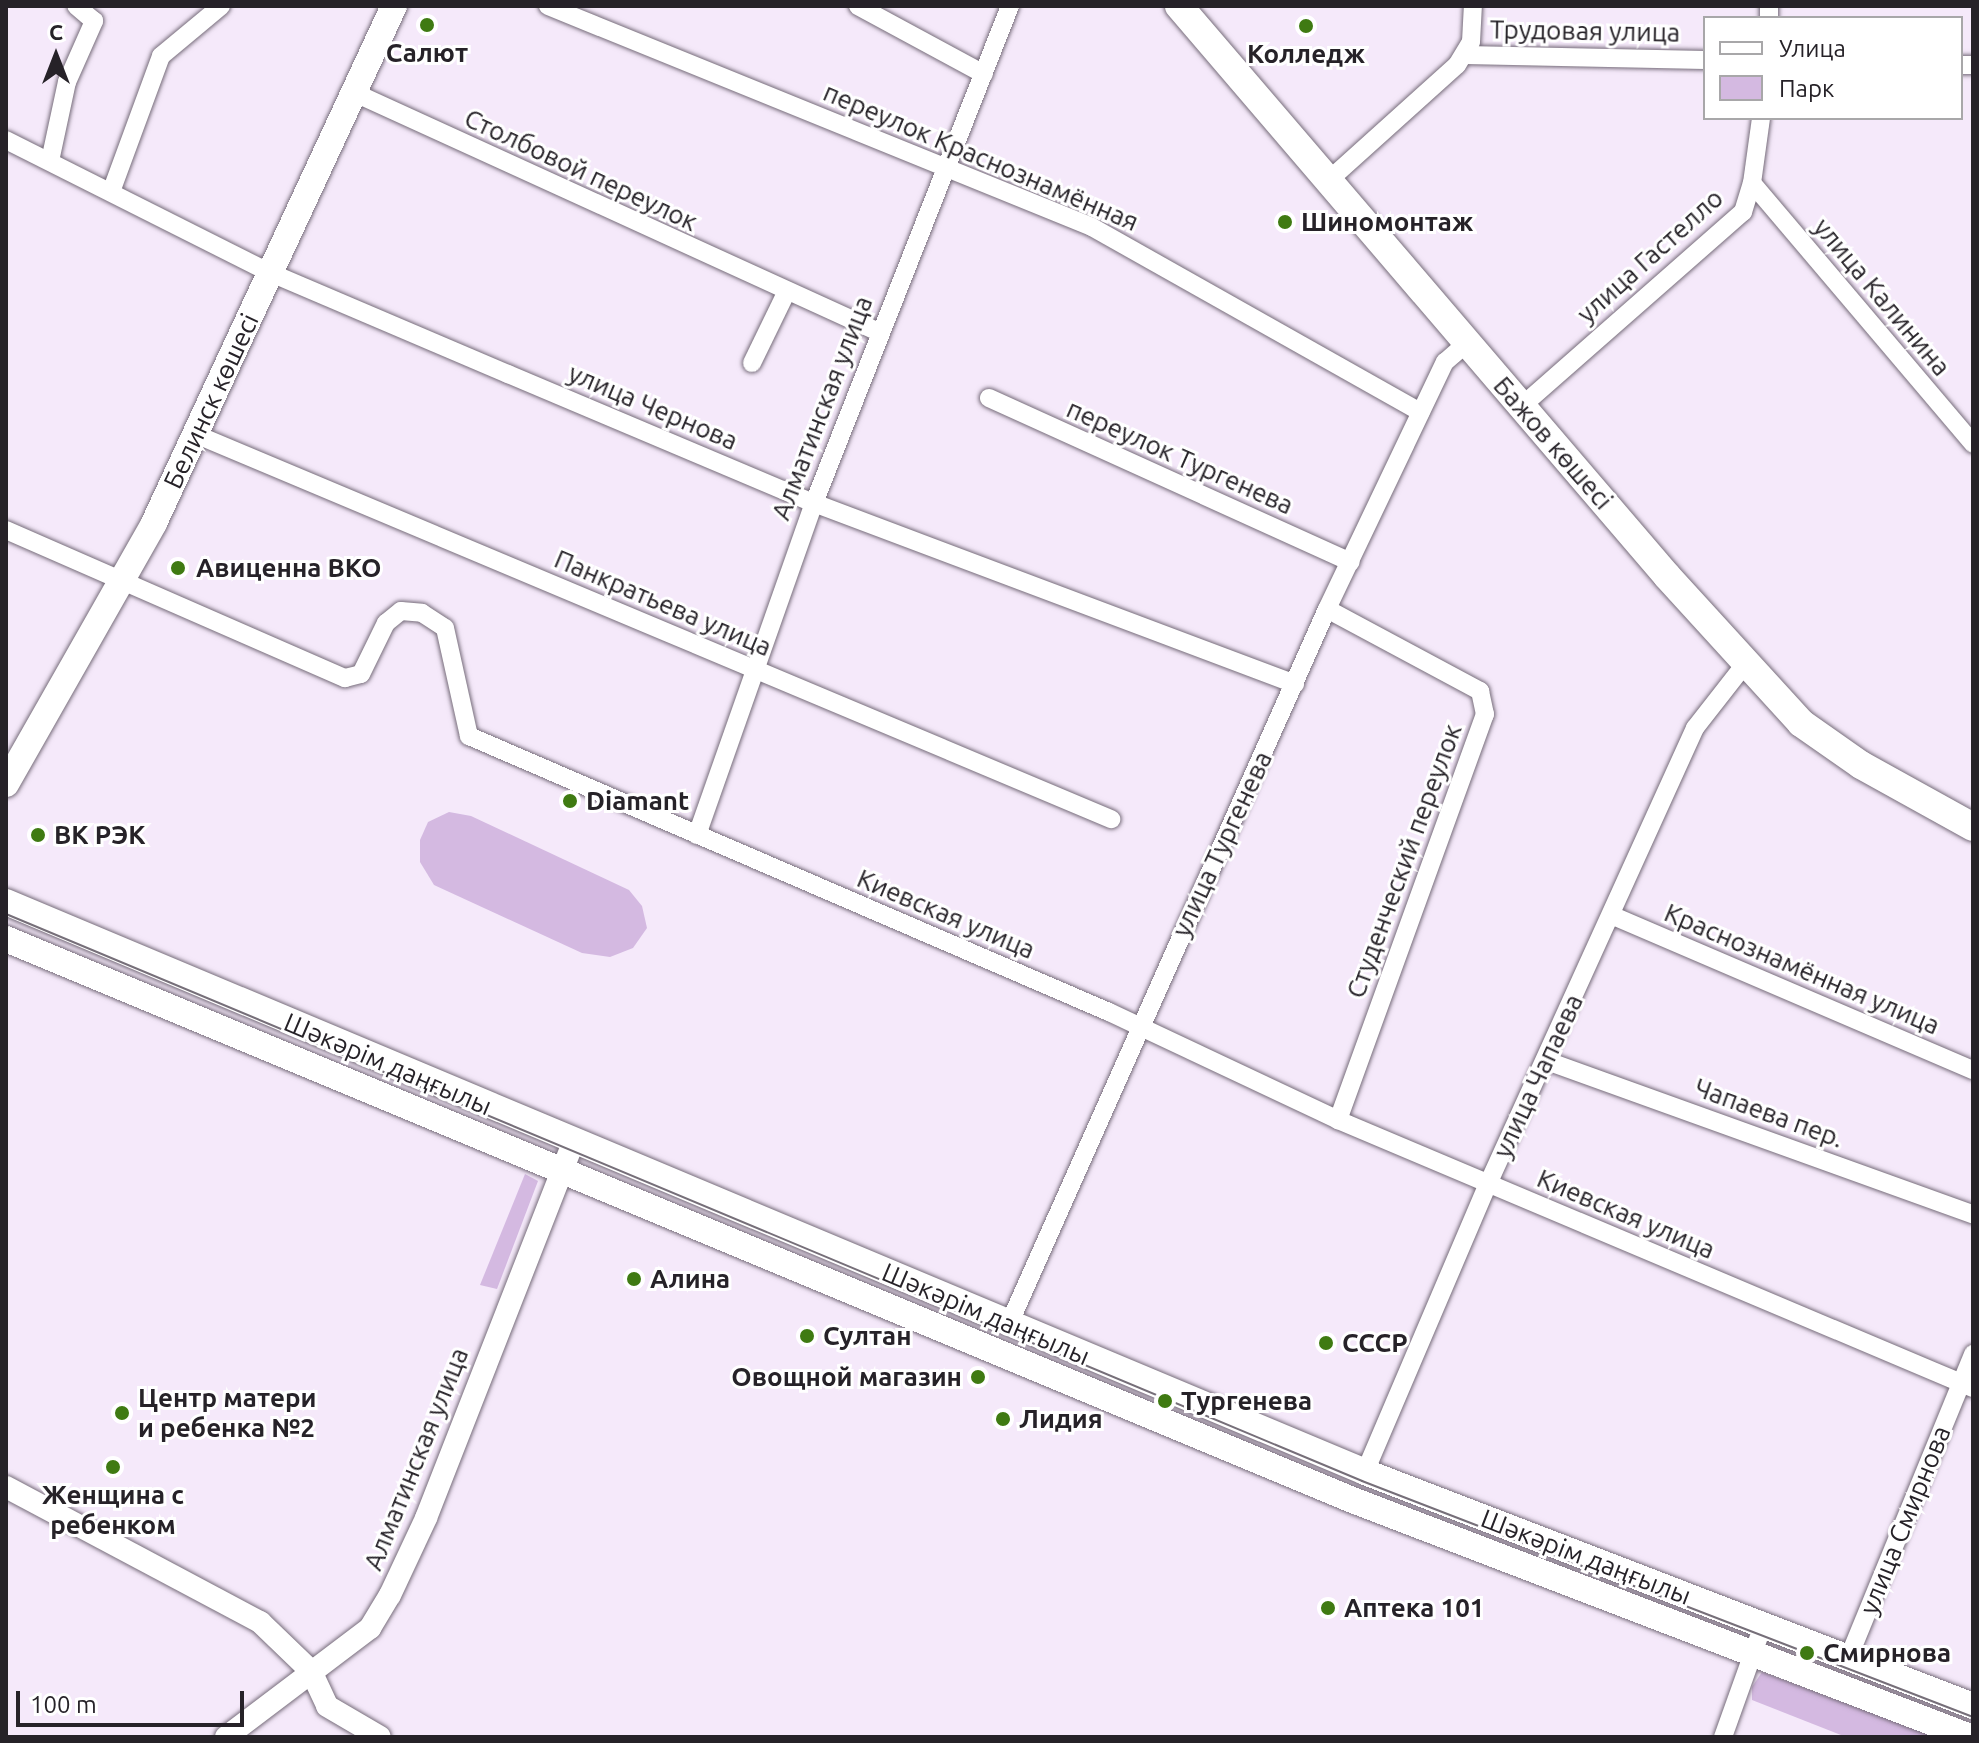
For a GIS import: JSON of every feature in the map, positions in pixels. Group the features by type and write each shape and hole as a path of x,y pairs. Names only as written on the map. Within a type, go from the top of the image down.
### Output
{"main road":[{"name":"Белинск көшесі","path":"6,784 124,583 394,6"},
{"name":"Бажов көшесі","path":"1179,6 1466,344 1523,405 1745,664 1801,723 1861,765 1973,827"},
{"name":"Шәкәрім даңғылы","path":"6,902 1365,1472 1973,1706"},
{"name":"Шәкәрім даңғылы","path":"6,939 1355,1501 1970,1737"},
{"name":"улица Тургенева","path":"996,1354 1009,1324"},
{"name":"улица Чапаева","path":"1355,1501 1365,1472"},
{"name":"улица Смирнова","path":"1836,1686 1848,1659"}],"street":[{"path":"50,161 67,82 94,21 76,6"},
{"path":"111,192 161,56 221,6"},
{"name":"переулок Краснознамённая","path":"548,6 1092,227 1420,412"},
{"path":"858,6 984,74"},
{"name":"Алматинская улица","path":"697,835 814,503 1010,6"},
{"path":"1328,181 1465,55 1471,42 1473,6"},
{"name":"Трудовая улица","path":"1465,55 1703,60"},
{"name":"Столбовой переулок","path":"355,93 786,293 881,333"},
{"name":"улица Гастелло","path":"1523,405 1743,212 1752,183 1761,120"},
{"name":"улица Чернова","path":"8,146 50,161 271,273 814,503 1295,684"},
{"name":"улица Калинина","path":"1752,183 1973,444"},
{"path":"752,363 786,293"},
{"name":"улица Тургенева","path":"1009,1324 1137,1028 1327,609 1445,362 1466,344"},
{"name":"переулок Тургенева","path":"989,398 1350,562"},
{"name":"Панкратьева улица","path":"195,434 1111,819"},
{"name":"Киевская улица","path":"6,530 345,678 361,674 386,623 401,611 422,613 445,628 469,736 1137,1028 1338,1120 1967,1385"},
{"name":"Студенческий переулок","path":"1327,609 1480,691 1485,714 1338,1120"},
{"name":"улица Чапаева","path":"1365,1472 1488,1184 1547,1061 1695,728 1745,664"},
{"name":"Краснознамённая улица","path":"1611,915 1973,1070"},
{"name":"Чапаева пер.","path":"1547,1061 1973,1214"},
{"name":"Алматинская улица","path":"226,1737 370,1628 390,1595 426,1518 574,1141"},
{"name":"улица Смирнова","path":"1848,1659 1967,1385 1973,1354"},
{"path":"6,1487 260,1622 311,1671 327,1706 380,1737"},
{"path":"1723,1737 1763,1625"}],"green space":[{"path":"449,812 471,816 629,890 642,906 647,928 633,948 610,957 582,953 434,885 420,862 420,840 428,822"},
{"path":"525,1174 538,1181 497,1289 480,1285"},
{"path":"1762,1672 1936,1737 1846,1737 1752,1700 1752,1687"}],"tram line":[{"path":"6,914 1362,1481 1973,1717"}],"place":[{"name":"Салют","path":"427,25"},
{"name":"Колледж","path":"1306,26"},
{"name":"Шиномонтаж","path":"1285,222"},
{"name":"Авиценна ВКО","path":"178,568"},
{"name":"Diamant","path":"570,801"},
{"name":"ВК РЭК","path":"38,835"},
{"name":"Алина","path":"634,1279"},
{"name":"Султан","path":"807,1336"},
{"name":"СССР","path":"1326,1343"},
{"name":"Овощной магазин","path":"978,1377"},
{"name":"Тургенева","path":"1165,1401"},
{"name":"Центр матери и ребенка №2","path":"122,1413"},
{"name":"Лидия","path":"1003,1419"},
{"name":"Женщина с ребенком","path":"113,1467"},
{"name":"Аптека 101","path":"1328,1608"},
{"name":"Смирнова","path":"1807,1653"}]}
